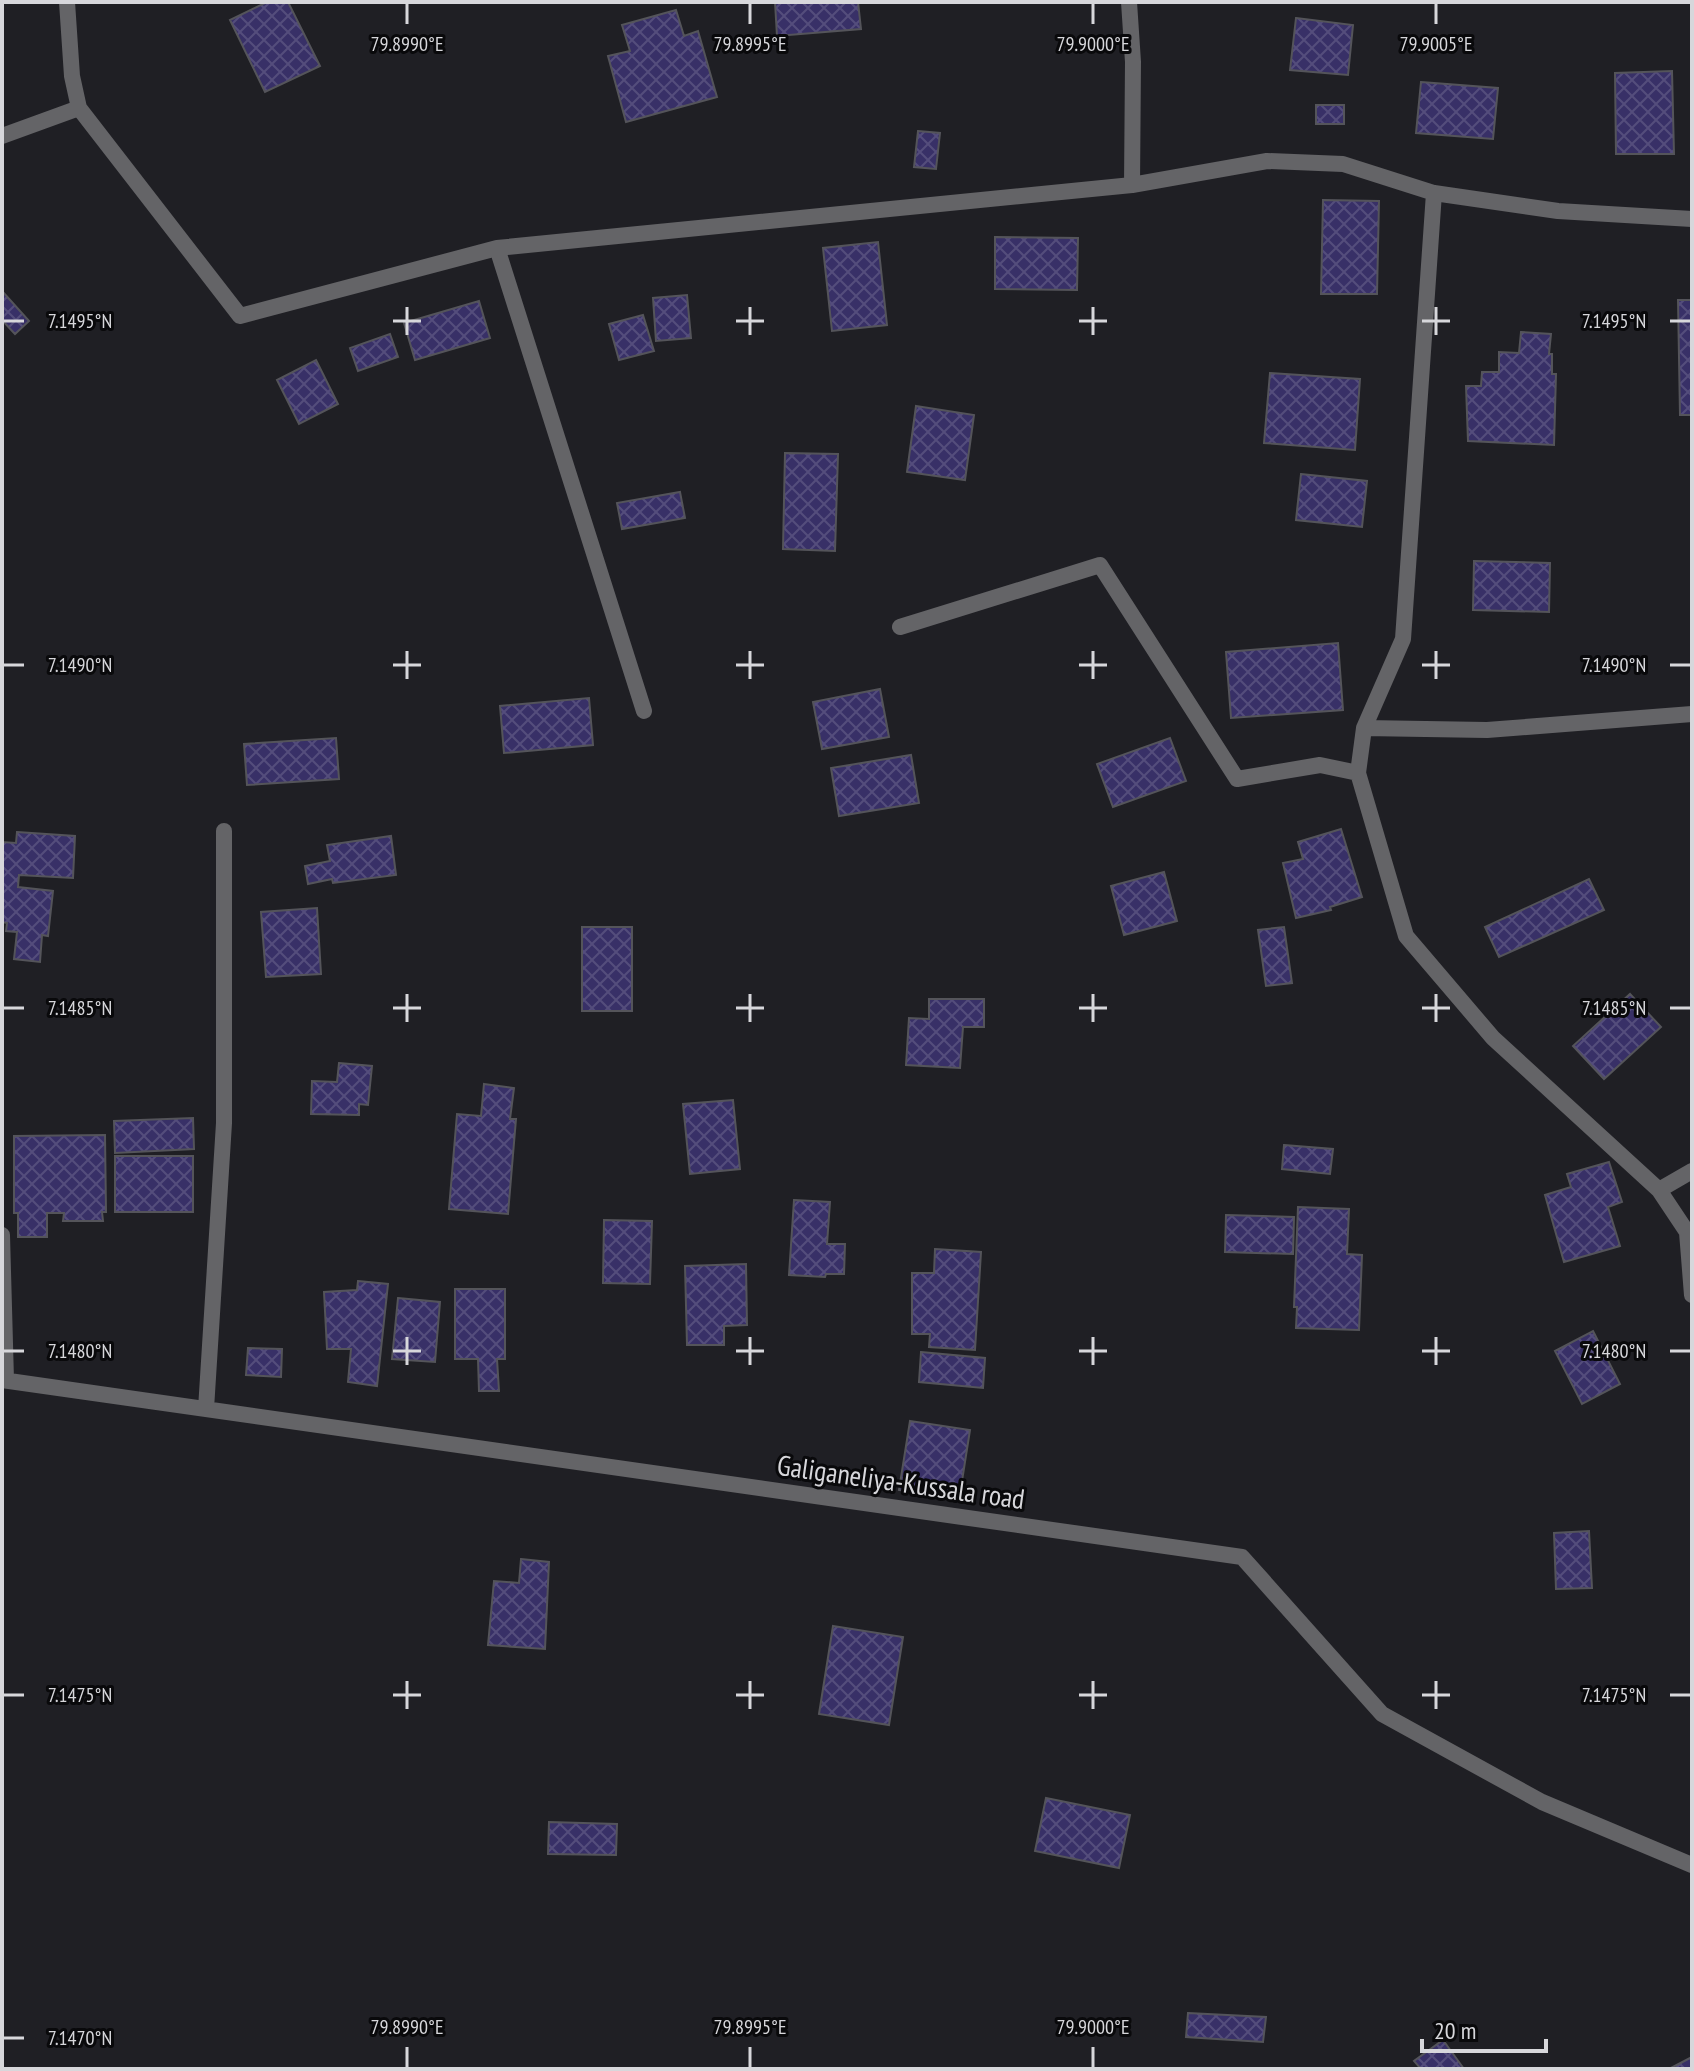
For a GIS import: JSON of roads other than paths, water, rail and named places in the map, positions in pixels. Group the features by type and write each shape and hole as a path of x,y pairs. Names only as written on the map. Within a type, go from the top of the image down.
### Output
{"street":[{"path":"67,2 72,76 79,108 240,316 497,248 1132,185 1267,161 1343,164 1434,193 1558,211 1692,219"},
{"path":"1129,2 1133,62 1132,185"},
{"path":"2,136 79,108"},
{"path":"1434,193 1403,639 1364,728 1358,773 1406,936 1493,1038 1659,1190 1687,1232 1692,1295"},
{"path":"497,248 644,711"},
{"path":"900,627 1100,565 1237,779 1320,765 1358,773"},
{"path":"1364,728 1487,730 1692,714"},
{"path":"206,1409 224,1123 224,831"},
{"path":"1659,1190 1692,1171"},
{"path":"2,1235 4,1380"},
{"name":"Galiganeliya-Kussala road","path":"4,1380 1242,1557 1382,1714 1542,1802 1692,1865"}]}
